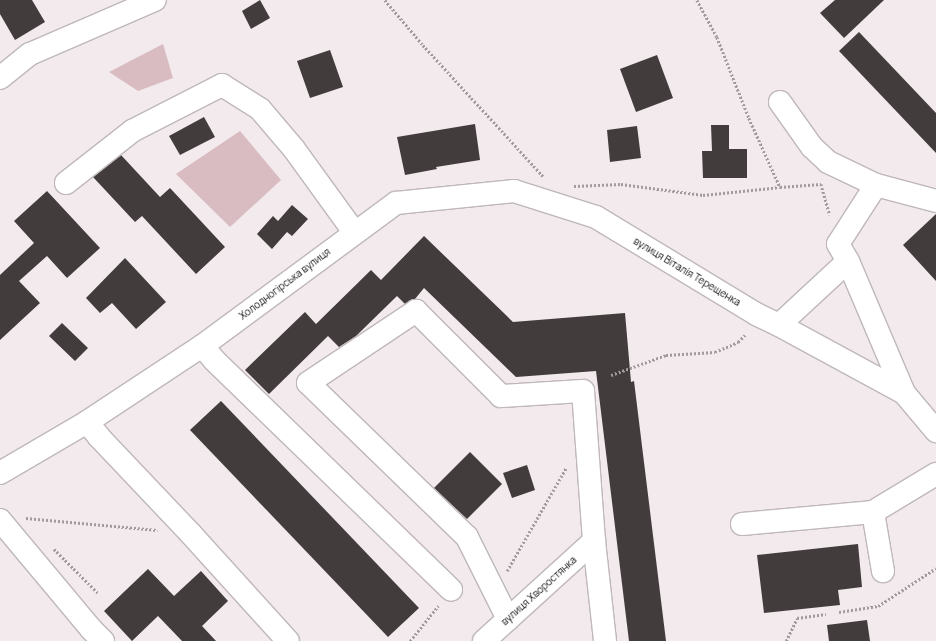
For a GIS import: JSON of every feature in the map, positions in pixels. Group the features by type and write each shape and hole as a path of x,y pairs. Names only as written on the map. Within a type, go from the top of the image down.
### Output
{"street":[{"path":"0,78 30,54 155,0"},
{"path":"66,183 132,131 222,85 260,109 294,149 354,232"},
{"path":"780,102 812,147 828,162 876,184 936,201"},
{"path":"779,324 843,252 876,184"},
{"name":"Холодногірська вулиця","path":"2,466 87,422 202,346 354,232 396,203 514,192 596,217"},
{"name":"вулиця Віталія Терещенка","path":"596,217 756,314 779,324 904,393"},
{"name":"вулиця Віталія Терещенка","path":"843,252 904,393 936,431"},
{"path":"508,619 467,537 308,383 416,311 501,396 583,391 594,541 606,641"},
{"path":"202,346 214,360 451,590"},
{"path":"87,422 99,437 191,534 288,641"},
{"path":"742,524 873,512 936,474"},
{"path":"873,512 883,571"},
{"path":"0,520 91,629 103,641"},
{"name":"вулиця Хворостянка","path":"484,641 594,541"}],"path":[{"path":"385,0 423,45 548,182"},
{"path":"697,0 717,37 748,118 780,187"},
{"path":"568,187 621,184 703,195 821,184 843,252"},
{"path":"611,375 666,355 715,352 738,342 749,331"},
{"path":"495,592 570,462"},
{"path":"24,518 159,531"},
{"path":"839,612 878,606 936,568"},
{"path":"410,641 451,590"},
{"path":"786,641 797,618 826,614"}],"shaded area":[{"path":"163,44 173,78 138,91 109,72"},
{"path":"240,131 281,180 230,227 176,174"}],"building":[{"path":"0,0 32,0 45,22 15,40 0,14"},
{"path":"260,0 270,18 251,29 242,11"},
{"path":"835,0 884,0 844,38 820,13"},
{"path":"859,32 936,113 936,153 839,51"},
{"path":"330,50 343,87 310,98 297,61"},
{"path":"657,55 673,98 636,112 620,69"},
{"path":"204,117 215,137 180,155 169,136"},
{"path":"475,124 480,160 436,167 437,169 405,175 397,137"},
{"path":"711,125 729,125 729,149 747,149 747,178 703,178 702,151 712,151"},
{"path":"637,126 641,158 610,162 607,130"},
{"path":"121,155 160,197 170,188 225,247 196,274 142,216 135,222 93,177"},
{"path":"47,191 100,248 67,278 47,256 19,281 40,303 0,340 0,275 34,243 14,221"},
{"path":"292,205 308,219 292,236 287,232 272,249 257,234 273,216 278,221"},
{"path":"936,214 936,281 903,245"},
{"path":"424,236 513,322 625,313 631,382 634,381 666,641 629,641 596,371 516,377 424,288 415,299 405,304 397,296 356,336 339,347 328,336 269,394 245,370 305,312 316,324 371,270 381,280"},
{"path":"125,258 166,302 136,329 112,303 100,313 86,298"},
{"path":"62,323 88,348 75,361 49,336"},
{"path":"221,401 419,608 388,637 190,430"},
{"path":"470,452 502,484 467,519 434,488"},
{"path":"527,465 535,490 512,498 503,473"},
{"path":"858,544 862,587 838,590 840,605 764,613 757,555"},
{"path":"148,569 174,596 201,571 228,601 202,626 216,641 182,641 158,616 132,641 104,611"},
{"path":"867,620 870,641 829,641 827,625"}]}
